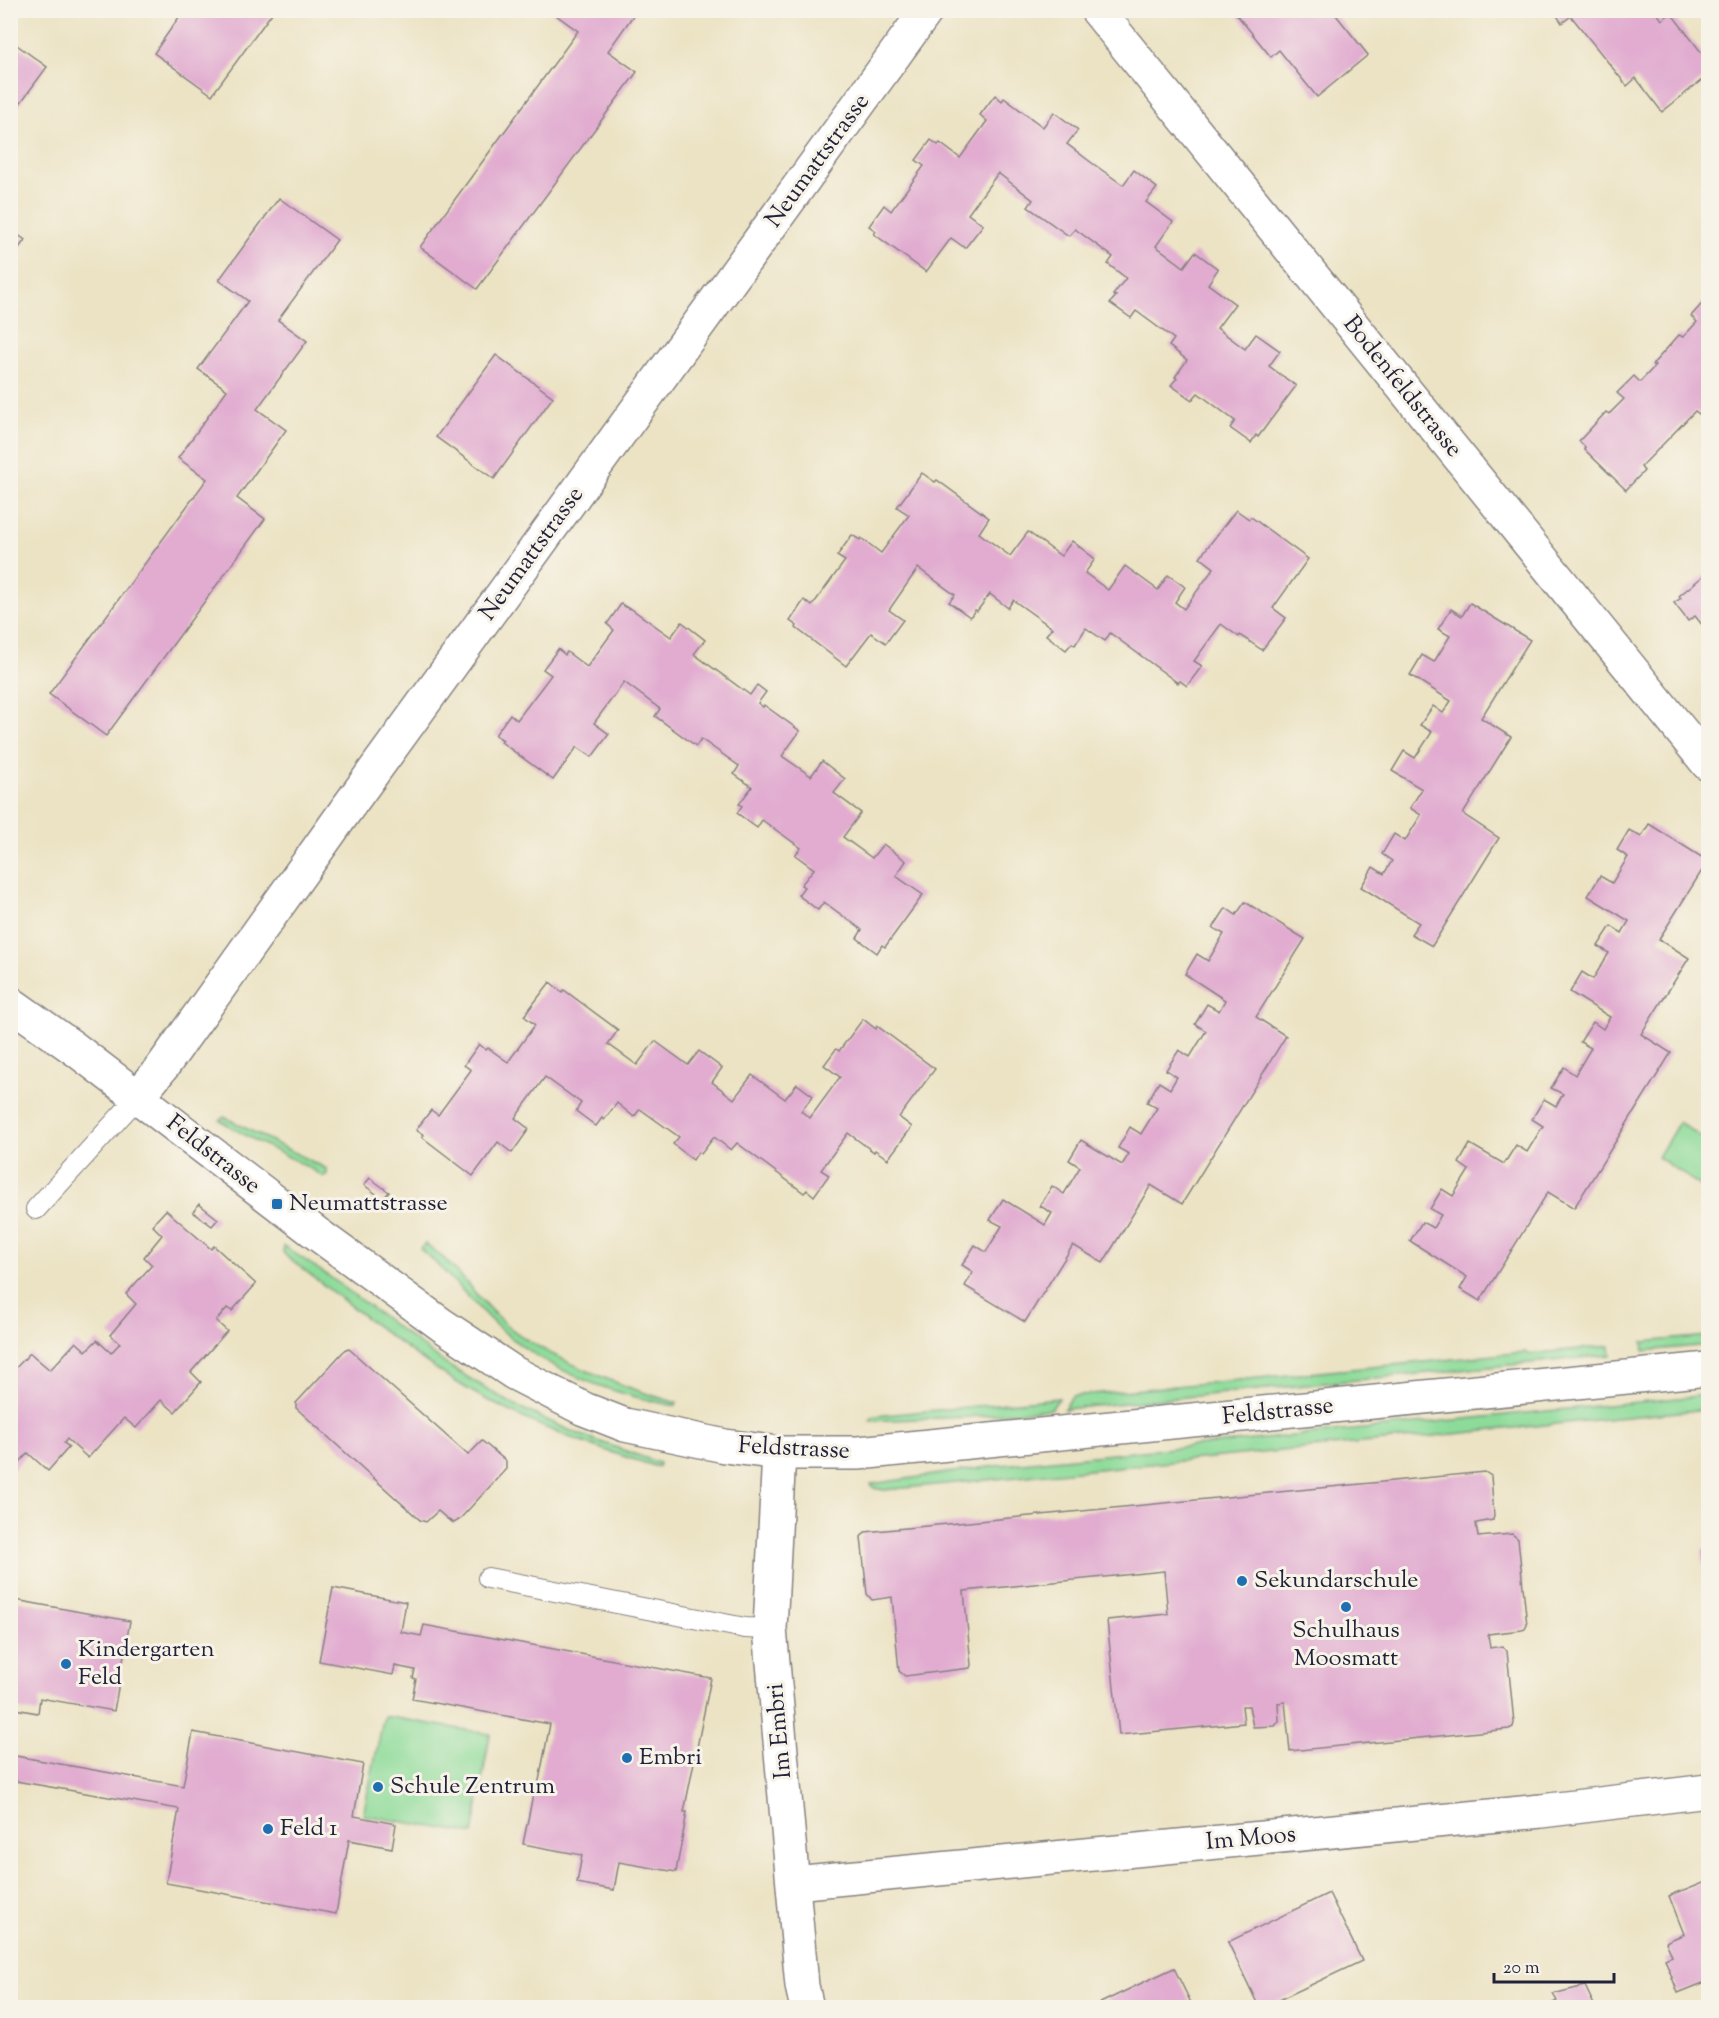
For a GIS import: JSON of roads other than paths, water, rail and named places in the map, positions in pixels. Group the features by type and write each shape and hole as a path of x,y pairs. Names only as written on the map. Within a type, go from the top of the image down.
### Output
{"street":[{"name":"Neumattstrasse","path":"138,1097 163,1066 348,807 927,10"},
{"name":"Bodenfeldstrasse","path":"1097,10 1708,764"},
{"name":"Feldstrasse","path":"10,1003 442,1326 514,1373 584,1409 626,1425 725,1446 779,1453 881,1451 1708,1369"},
{"name":"Im Embri","path":"779,1453 770,1629 802,1986 807,2007"},
{"name":"Im Moos","path":"794,1883 1541,1811 1708,1791"}],"lane":[{"path":"36,1209 138,1097"},
{"path":"488,1578 745,1628 770,1629"}],"place":[{"name":"Neumattstrasse","path":"277,1204"},
{"name":"Sekundarschule","path":"1242,1581"},
{"name":"Schulhaus Moosmatt","path":"1346,1607"},
{"name":"Kindergarten Feld","path":"66,1664"},
{"name":"Embri","path":"627,1758"},
{"name":"Schule Zentrum","path":"378,1787"},
{"name":"Feld 1","path":"268,1829"}]}
